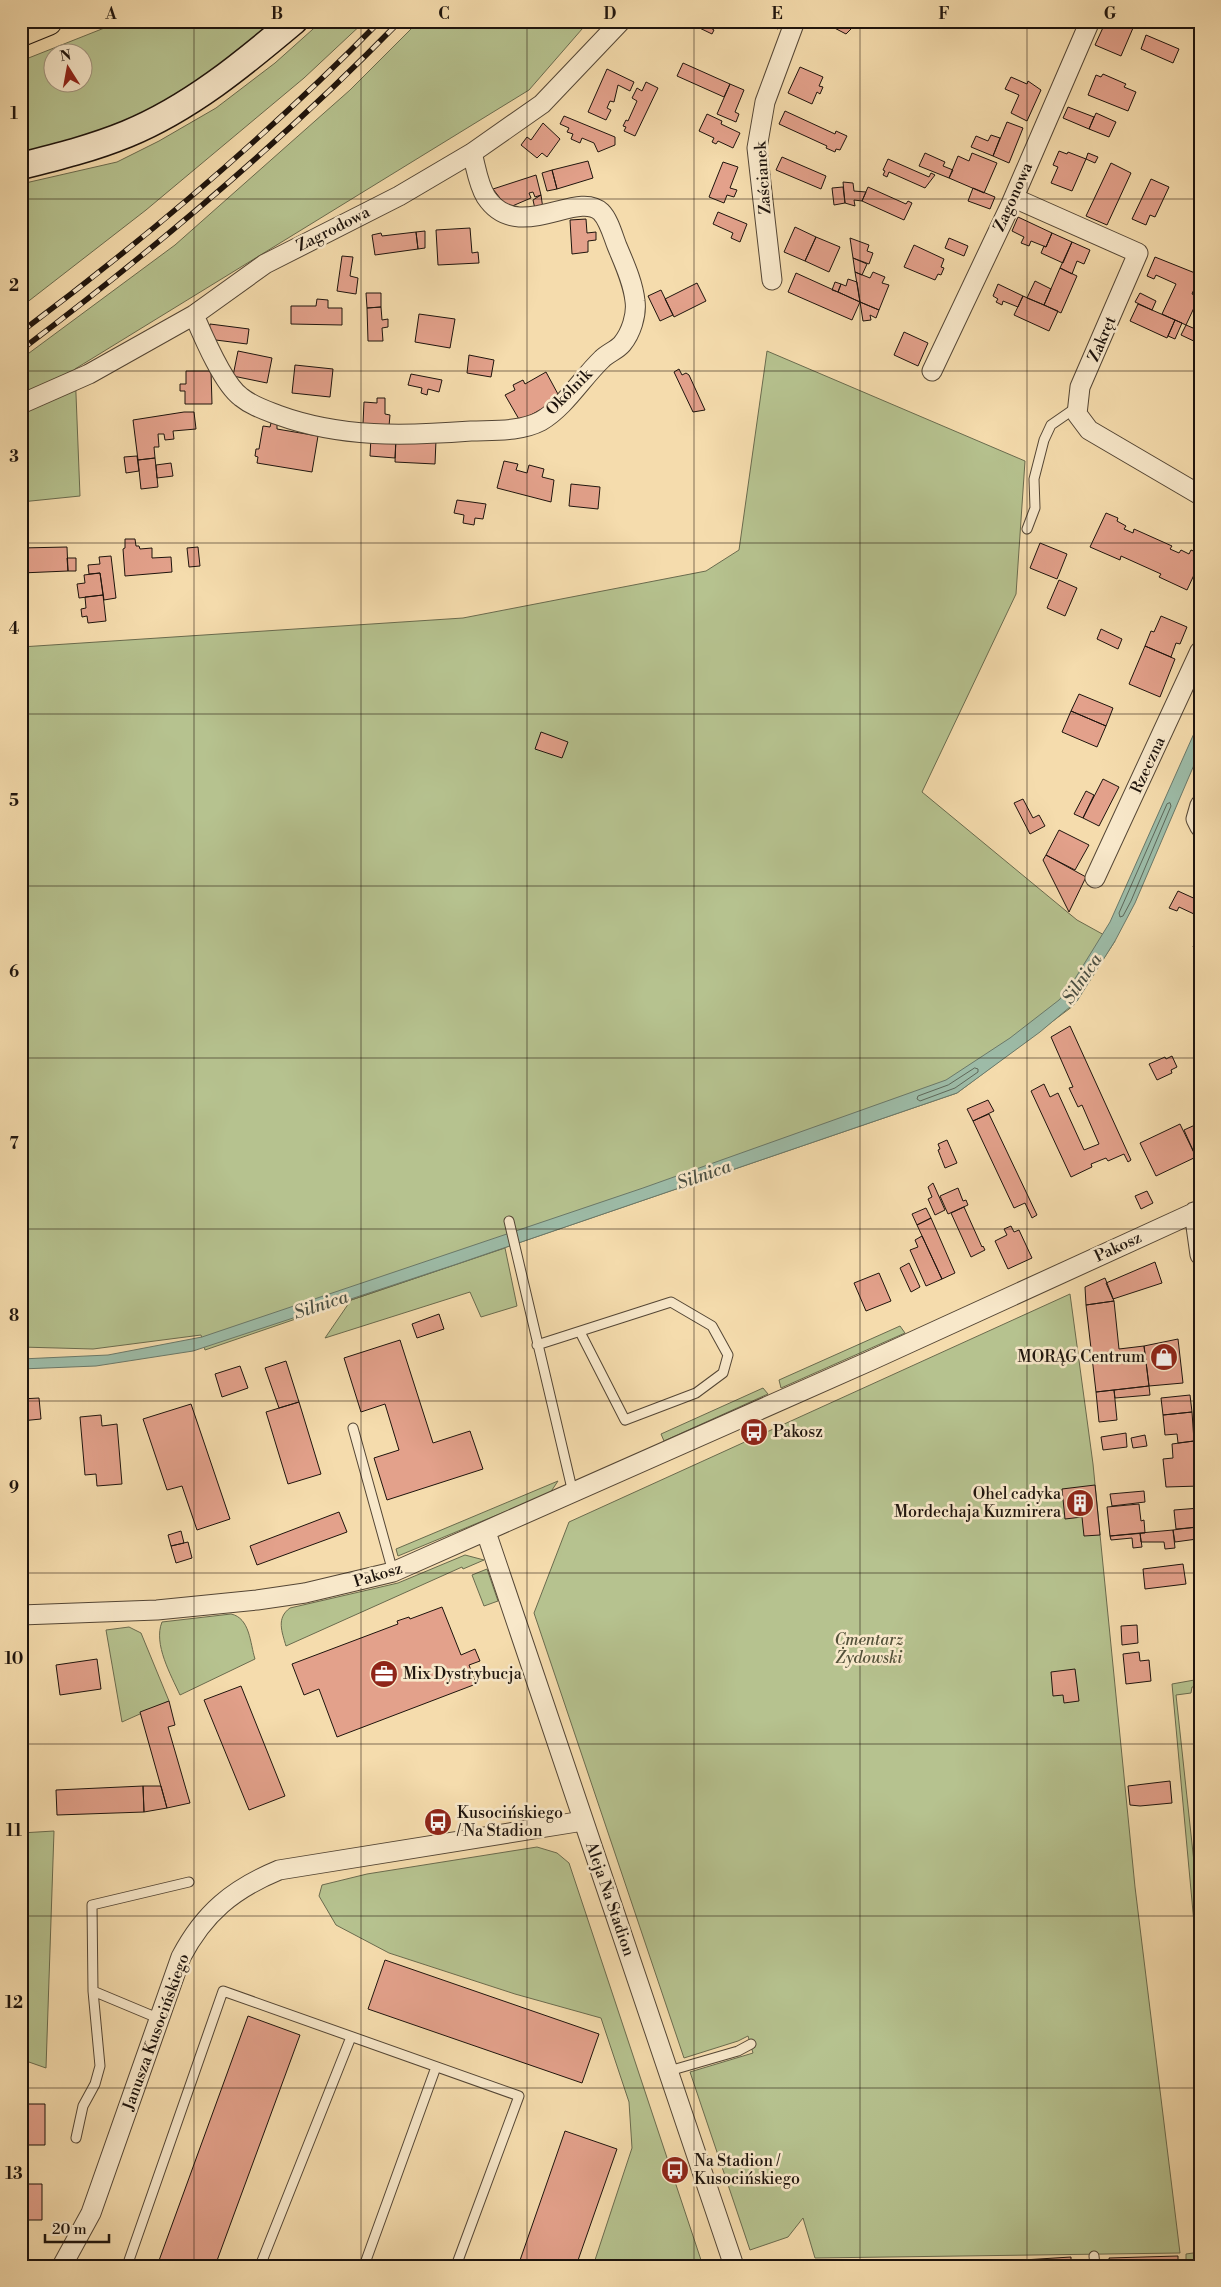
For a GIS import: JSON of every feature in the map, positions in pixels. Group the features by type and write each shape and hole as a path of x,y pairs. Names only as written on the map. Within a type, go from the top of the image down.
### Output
{"main road":[{"path":"21,32 48,21"}],"street":[{"path":"21,166 73,153 128,134 170,112 215,84 294,21"},
{"name":"Zagrodowa","path":"21,404 89,374 194,315 265,264 399,196 472,153 542,104 621,21"},
{"name":"Zaścianek","path":"772,280 757,148 765,102 795,21"},
{"name":"Zagonowa","path":"932,371 1014,198 1090,21"},
{"name":"Okólnik","path":"194,315 206,342 236,393 253,405 290,419 344,433 426,435 525,427 541,420 559,406 603,358 622,344 633,322 635,311 631,283 603,214 594,208 580,207 532,217 516,217 505,214 486,197 480,185 472,153"},
{"name":"Zakręt","path":"1014,198 1138,253 1078,401"},
{"path":"1078,401 1081,422 1089,430 1200,495"},
{"name":"Rzeczna","path":"1095,878 1200,651"},
{"path":"1197,1211 1200,1254"},
{"name":"Pakosz","path":"21,1614 140,1611 257,1600 305,1593 393,1572 573,1494 1197,1211"},
{"name":"Aleja Na Stadion","path":"486,1532 734,2266"},
{"name":"Janusza Kusocińskiego","path":"62,2266 91,2213 181,1957 192,1937 226,1898 258,1878 279,1870 583,1821"}],"lane":[{"path":"1027,530 1035,508 1034,479 1044,440 1051,425 1078,401"},
{"path":"509,1221 573,1494"},
{"path":"537,1345 671,1302 712,1326 728,1355 723,1374 696,1393 625,1420 580,1332"},
{"path":"353,1428 393,1572"},
{"path":"76,2138 83,2106 95,2084 100,2066 93,1990 92,1905 189,1882"},
{"path":"93,1990 160,2019"},
{"path":"127,2266 223,1991 519,2096 456,2266"},
{"path":"260,2266 351,2037"},
{"path":"669,2071 738,2051 751,2044"},
{"path":"364,2266 436,2067"},
{"path":"1094,2256 1095,2266"}],"green space":[{"path":"122,21 275,21 203,77 145,113 99,132 21,153 21,61 42,53 42,92 92,92 92,42 69,42"},
{"path":"322,21 365,21 304,78 146,210 21,307 21,184 117,162 159,141 216,108 275,63"},
{"path":"419,21 589,21 529,90 75,369 80,496 21,502 21,359 175,245 350,90"},
{"path":"767,351 1025,461 1016,594 922,792 1077,920 1115,941 1073,1006 957,1093 205,1350 201,1335 93,1349 21,1347 21,647 463,618 706,571 739,550"},
{"path":"505,1248 517,1306 481,1317 470,1292 325,1338 351,1300"},
{"name":"Cmentarz Żydowski","path":"1070,1294 1093,1464 1135,1887 1180,2253 815,2258 803,2218 788,2237 750,2250 690,2072 753,2053 748,2036 684,2058 534,1613 569,1522"},
{"path":"900,1326 905,1333 781,1388 779,1380"},
{"path":"763,1388 768,1394 664,1441 661,1434"},
{"path":"558,1481 550,1493 398,1556 396,1549"},
{"path":"465,1555 484,1560 463,1569 462,1567 286,1646 281,1625 283,1616 290,1608 398,1583"},
{"path":"487,1569 498,1601 484,1606 472,1575"},
{"path":"231,1614 242,1620 246,1626 255,1659 180,1695 161,1649 160,1631 162,1622"},
{"path":"129,1627 141,1633 169,1701 122,1722 106,1630"},
{"path":"1200,1679 1200,1686 1192,1687 1191,1693 1176,1695 1200,1918 1200,1923 1194,1923 1172,1684"},
{"path":"54,1831 46,2068 26,2061 21,2044 21,1833"},
{"path":"537,1847 557,1853 569,1863 703,2266 593,2266 632,2148 629,2102 601,2018 515,1994 389,1953 336,1925 319,1896 322,1885 367,1874"},
{"path":"1200,2252 1200,2266 1186,2266 1186,2254"}],"water":[{"name":"Silnica","path":"1200,720 1200,751 1135,903 1115,941 1077,1001 1040,1032 957,1093 457,1264 193,1351 96,1366 21,1369 21,1359 108,1355 202,1337 643,1188 946,1080 1010,1038 1059,1000 1068,990 1110,922"}],"building":[{"path":"685,21 705,21 704,24 714,30 712,34"},
{"path":"760,21 782,21 778,29"},
{"path":"821,21 851,21 849,27 852,28 846,34"},
{"path":"1106,21 1116,21 1133,28 1121,56 1095,45"},
{"path":"1146,35 1179,49 1173,63 1141,49"},
{"path":"683,63 730,84 724,97 677,76"},
{"path":"800,67 823,77 819,86 823,87 820,94 817,92 812,104 788,93"},
{"path":"607,69 634,82 630,91 618,85 614,102 610,101 607,108 611,110 606,120 588,112"},
{"path":"1103,74 1126,84 1124,87 1136,92 1128,111 1088,95 1096,75 1101,77"},
{"path":"1011,77 1027,84 1028,81 1041,90 1027,121 1011,113 1019,95 1005,89"},
{"path":"646,82 658,88 635,136 624,131 626,127 623,126 626,120 628,121 637,101 632,98 637,88 642,91"},
{"path":"730,84 744,90 735,112 739,114 736,122 717,114"},
{"path":"1068,107 1094,117 1089,129 1063,118"},
{"path":"785,111 835,134 836,131 847,136 840,150 836,149 835,152 826,148 827,146 779,124"},
{"path":"1096,113 1116,122 1109,137 1089,129"},
{"path":"707,114 722,121 721,124 740,133 733,148 718,141 716,144 712,142 714,138 699,131"},
{"path":"564,116 615,137 615,145 598,152 594,143 582,138 580,143 571,139 573,134 567,132 569,128 560,124"},
{"path":"1007,122 1023,128 1009,163 993,156"},
{"path":"543,123 560,139 547,157 542,153 537,158 521,145 527,137 531,140"},
{"path":"991,135 1000,138 993,156 971,147 976,136 988,141"},
{"path":"1059,151 1067,154 1068,152 1086,159 1072,191 1051,183 1058,167 1053,165"},
{"path":"925,153 945,162 943,166 953,170 949,178 919,166"},
{"path":"972,153 997,163 984,193 949,178 958,156 969,161"},
{"path":"1088,153 1098,157 1095,163 1086,159"},
{"path":"782,157 826,176 821,189 776,170"},
{"path":"888,159 929,177 931,173 935,175 925,188 889,172 887,177 883,175 885,171 883,170"},
{"path":"588,161 593,178 557,189 552,170"},
{"path":"723,162 738,167 730,188 737,190 734,197 727,195 724,203 709,197"},
{"path":"1111,163 1131,173 1107,225 1086,216"},
{"path":"552,170 557,189 547,191 542,173"},
{"path":"536,175 541,195 535,197 533,192 529,193 531,198 510,207 506,206 493,189"},
{"path":"1151,179 1169,187 1155,217 1150,215 1146,225 1132,219"},
{"path":"843,182 853,183 854,191 866,192 862,201 854,200 855,206 845,203"},
{"path":"843,187 845,203 834,205 832,188"},
{"path":"868,187 906,204 908,201 912,203 904,220 862,201"},
{"path":"973,188 995,197 990,209 968,201"},
{"path":"541,195 543,209 535,209 533,200"},
{"path":"718,212 747,224 740,242 731,238 733,233 713,224"},
{"path":"1018,217 1052,233 1046,247 1031,241 1029,246 1021,243 1024,237 1012,231"},
{"path":"586,219 587,233 596,232 596,240 588,241 588,252 572,254 570,220"},
{"path":"795,227 816,237 805,261 784,252"},
{"path":"470,228 472,253 478,252 479,263 438,265 436,230"},
{"path":"425,231 425,248 418,249 416,232"},
{"path":"416,232 418,249 375,255 372,235 381,233 382,236"},
{"path":"1052,233 1072,242 1063,263 1041,253"},
{"path":"816,237 840,247 829,272 805,261"},
{"path":"850,238 869,245 867,251 873,253 869,264 853,258"},
{"path":"949,238 968,246 964,256 945,248"},
{"path":"1072,242 1090,250 1084,264 1077,261 1072,274 1060,268"},
{"path":"914,245 944,259 941,267 944,268 941,275 938,274 935,280 904,267"},
{"path":"342,256 353,257 350,276 358,278 356,294 337,291"},
{"path":"1155,257 1200,275 1192,294 1199,297 1186,325 1162,314 1176,284 1156,275 1154,279 1147,276"},
{"path":"853,258 867,264 862,275 855,272"},
{"path":"1060,268 1077,276 1061,313 1044,305"},
{"path":"855,272 870,278 873,272 885,277 882,283 889,285 879,310 860,302"},
{"path":"796,273 860,302 852,320 788,292"},
{"path":"848,279 857,282 860,302 838,292 841,284 846,286"},
{"path":"1035,281 1051,289 1044,305 1027,298"},
{"path":"835,282 841,284 838,292 832,290"},
{"path":"697,283 706,301 674,317 665,299"},
{"path":"998,284 1023,296 1018,307 1003,301 1002,305 996,302 998,299 993,296"},
{"path":"661,290 673,315 660,321 648,296"},
{"path":"366,293 381,293 381,307 367,308"},
{"path":"1140,293 1156,301 1152,310 1135,302"},
{"path":"1023,296 1058,311 1049,331 1014,315"},
{"path":"317,299 328,300 328,308 342,308 342,325 291,324 291,306 316,306"},
{"path":"860,302 879,310 876,318 870,315 871,320 863,321"},
{"path":"1138,304 1175,320 1167,338 1130,321"},
{"path":"381,307 382,320 388,319 388,327 382,328 383,341 368,341 367,308"},
{"path":"419,314 455,319 450,348 415,342"},
{"path":"1175,320 1182,323 1175,339 1168,336"},
{"path":"210,324 249,329 247,344 208,339"},
{"path":"1186,325 1200,331 1198,343 1181,335"},
{"path":"904,332 928,343 918,366 894,355"},
{"path":"238,351 272,358 267,383 233,376"},
{"path":"469,355 494,360 491,377 467,373"},
{"path":"295,365 333,369 330,397 292,393"},
{"path":"679,369 682,375 686,373 689,375 705,410 693,412 674,372"},
{"path":"186,371 211,371 212,404 185,404 185,391 180,391 180,384 186,384"},
{"path":"546,372 559,396 556,401 520,421 505,395 515,390 513,385 523,380 525,384"},
{"path":"411,374 442,380 439,392 428,389 427,395 421,393 422,388 408,385"},
{"path":"377,398 385,398 385,414 390,415 389,426 363,424 364,402 377,403"},
{"path":"194,412 196,429 173,431 174,439 165,440 164,434 158,434 159,447 154,447 155,458 138,460 133,420"},
{"path":"271,423 277,424 277,429 318,436 312,472 257,463 256,449 259,449 263,426 270,427"},
{"path":"371,437 396,438 395,458 370,456"},
{"path":"396,438 436,440 435,464 395,462"},
{"path":"137,456 139,471 126,473 124,457"},
{"path":"155,458 158,487 141,489 138,460"},
{"path":"504,461 518,464 516,470 527,473 529,465 544,469 542,477 554,480 551,502 497,488"},
{"path":"171,463 173,476 157,478 156,465"},
{"path":"571,484 600,487 598,509 569,506"},
{"path":"457,500 486,504 483,519 475,518 474,525 463,523 464,515 454,513"},
{"path":"1106,513 1118,518 1117,521 1126,526 1124,529 1133,533 1134,529 1172,546 1170,549 1179,553 1181,550 1189,554 1191,550 1200,554 1200,562 1187,590 1159,577 1161,574 1121,556 1120,560 1090,547"},
{"path":"125,539 135,539 136,546 139,546 140,549 152,548 152,558 171,557 172,572 125,576 123,549 125,548"},
{"path":"1040,543 1067,554 1057,579 1030,568"},
{"path":"67,547 68,571 21,573 21,548"},
{"path":"198,547 200,566 189,567 187,548"},
{"path":"111,556 116,598 104,600 100,573 89,574 88,565 100,564 99,557"},
{"path":"67,558 76,558 76,571 68,571"},
{"path":"100,573 103,595 79,598 77,584 85,583 84,575"},
{"path":"1059,580 1077,588 1065,616 1047,608"},
{"path":"103,595 106,621 88,623 87,616 82,617 81,609 86,608 85,597"},
{"path":"1161,616 1187,627 1180,644 1176,643 1171,657 1145,646 1151,631 1154,632"},
{"path":"1101,629 1122,639 1118,649 1097,639"},
{"path":"1145,646 1175,659 1160,697 1129,684"},
{"path":"1079,694 1113,708 1106,726 1071,711"},
{"path":"1071,711 1106,726 1097,747 1062,732"},
{"path":"541,732 568,742 562,758 535,749"},
{"path":"1103,779 1119,787 1099,826 1083,818"},
{"path":"1086,791 1094,795 1083,818 1074,814"},
{"path":"1023,799 1033,818 1039,815 1045,826 1030,834 1014,803"},
{"path":"1059,830 1089,845 1075,870 1046,855"},
{"path":"1046,855 1086,877 1069,912 1043,860"},
{"path":"1178,891 1200,901 1194,914 1179,907 1177,911 1169,908"},
{"path":"1200,902 1200,917 1194,914"},
{"path":"1200,933 1200,950 1193,947"},
{"path":"1070,1026 1131,1160 1128,1162 1124,1154 1108,1161 1106,1158 1091,1164 1092,1167 1071,1177 1031,1091 1044,1084 1050,1097 1058,1093 1084,1150 1099,1144 1082,1105 1078,1107 1069,1088 1073,1087 1051,1037"},
{"path":"1172,1056 1177,1067 1171,1070 1172,1073 1157,1080 1149,1064"},
{"path":"988,1100 994,1111 973,1121 967,1109"},
{"path":"989,1114 1037,1215 1032,1218 1025,1203 1014,1208 973,1121"},
{"path":"1180,1124 1196,1157 1156,1176 1140,1143"},
{"path":"1195,1125 1200,1135 1200,1155 1196,1157 1184,1130"},
{"path":"947,1140 957,1163 945,1168 938,1150 940,1149 938,1144"},
{"path":"933,1183 945,1210 935,1215 928,1199 932,1197 928,1187"},
{"path":"958,1188 963,1201 966,1200 968,1205 948,1214 940,1196"},
{"path":"1147,1191 1153,1203 1141,1209 1135,1196"},
{"path":"964,1207 985,1250 971,1257 951,1213"},
{"path":"926,1208 931,1218 917,1225 912,1214"},
{"path":"931,1218 955,1273 942,1279 917,1225"},
{"path":"1011,1226 1014,1232 1019,1230 1032,1258 1008,1269 995,1241 1007,1235 1004,1229"},
{"path":"922,1236 942,1279 926,1286 910,1250 918,1247 915,1240"},
{"path":"1155,1262 1162,1283 1113,1299 1106,1283"},
{"path":"909,1263 920,1287 911,1292 900,1268"},
{"path":"879,1273 891,1301 866,1311 854,1283"},
{"path":"1105,1278 1114,1301 1086,1305 1085,1287"},
{"path":"1114,1301 1119,1349 1144,1346 1149,1386 1096,1392 1086,1305"},
{"path":"439,1314 444,1329 417,1338 412,1324"},
{"path":"1178,1339 1183,1383 1149,1386 1144,1346"},
{"path":"400,1340 433,1443 470,1431 483,1469 387,1500 374,1458 399,1450 385,1404 361,1412 344,1358"},
{"path":"286,1361 299,1402 279,1408 265,1368"},
{"path":"240,1366 248,1388 222,1397 215,1374"},
{"path":"1149,1386 1150,1395 1115,1398 1114,1390"},
{"path":"1114,1390 1117,1420 1099,1422 1096,1392"},
{"path":"1190,1395 1192,1412 1163,1415 1161,1398"},
{"path":"39,1398 41,1419 21,1421 21,1399"},
{"path":"299,1402 321,1474 288,1484 266,1412"},
{"path":"191,1404 230,1519 197,1530 182,1486 167,1490 143,1419"},
{"path":"1192,1412 1194,1441 1178,1443 1177,1434 1165,1435 1163,1415"},
{"path":"101,1415 102,1426 117,1424 122,1484 97,1486 96,1474 85,1475 80,1417"},
{"path":"759,1428 761,1431 748,1437 746,1434"},
{"path":"1126,1433 1127,1447 1103,1450 1101,1437"},
{"path":"1145,1435 1147,1446 1133,1448 1131,1438"},
{"path":"1194,1441 1200,1486 1166,1487 1163,1459 1173,1458 1172,1444"},
{"name":"Ohel cadyka Mordechaja Kuzmirera","path":"1095,1485 1100,1535 1084,1536 1082,1517 1065,1519 1062,1489"},
{"path":"1144,1491 1145,1502 1112,1506 1110,1494"},
{"path":"1139,1504 1141,1521 1144,1520 1145,1533 1110,1536 1107,1507"},
{"path":"1200,1508 1200,1527 1176,1529 1174,1510"},
{"path":"339,1512 347,1532 257,1565 250,1546"},
{"path":"1196,1527 1197,1539 1175,1542 1173,1530"},
{"path":"1173,1530 1175,1548 1165,1549 1164,1542 1141,1542 1140,1533"},
{"path":"181,1531 184,1543 171,1546 168,1535"},
{"path":"1140,1533 1142,1547 1133,1548 1132,1538 1111,1540 1110,1536"},
{"path":"188,1542 192,1558 176,1563 171,1546"},
{"path":"1183,1564 1186,1584 1145,1589 1143,1569"},
{"name":"Mix Dystrybucja","path":"442,1607 461,1655 475,1649 480,1661 469,1665 476,1684 337,1737 319,1689 304,1695 292,1664 398,1624 397,1621 409,1617 410,1619"},
{"path":"1137,1625 1138,1643 1122,1645 1121,1626"},
{"path":"1139,1652 1140,1661 1149,1660 1151,1681 1126,1684 1123,1654"},
{"path":"97,1659 101,1689 60,1695 56,1665"},
{"path":"1075,1669 1079,1701 1064,1703 1063,1695 1053,1696 1051,1672"},
{"path":"241,1686 285,1796 249,1810 204,1700"},
{"path":"169,1701 175,1725 168,1727 190,1803 167,1808 140,1712"},
{"path":"1170,1781 1172,1803 1130,1805 1128,1786"},
{"path":"143,1786 144,1812 57,1815 56,1790"},
{"path":"143,1786 161,1786 167,1808 144,1812"},
{"path":"385,1960 599,2034 582,2083 368,2009"},
{"path":"248,2016 300,2035 215,2266 157,2266"},
{"path":"21,2104 45,2104 45,2145 21,2145"},
{"path":"565,2131 617,2149 576,2266 518,2266"},
{"path":"21,2184 42,2184 42,2220 21,2220"},
{"path":"1178,2256 1178,2266 1110,2266 1109,2258"},
{"path":"1071,2257 1071,2266 1023,2266 1023,2260"}],"railway":[{"path":"21,332 161,222 295,104 380,21"},
{"path":"21,350 120,273 217,193 310,109 400,21"}],"place":[{"name":"MORĄG Centrum","path":"1164,1357"},
{"name":"Pakosz","path":"754,1432"},
{"name":"Ohel cadyka Mordechaja Kuzmirera","path":"1080,1503"},
{"name":"Mix Dystrybucja","path":"384,1674"},
{"name":"Kusocińskiego / Na Stadion","path":"438,1822"},
{"name":"Na Stadion / Kusocińskiego","path":"675,2170"}]}
